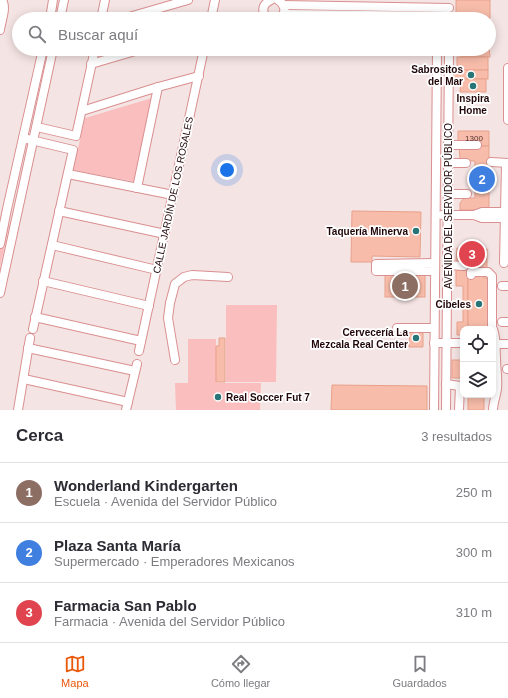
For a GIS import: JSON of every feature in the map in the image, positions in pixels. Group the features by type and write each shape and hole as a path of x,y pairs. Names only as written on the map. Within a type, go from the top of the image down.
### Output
{"street":[{"path":"0,30 4,10 4,3 2,0"},
{"path":"51,12 53,0"},
{"path":"61,12 64,0"},
{"path":"102,12 105,0"},
{"path":"146,12 188,0"},
{"path":"212,12 215,0"},
{"path":"264,12 264,6 271,0"},
{"path":"280,7 332,3 449,11"},
{"path":"280,7 318,12"},
{"path":"0,244 3,209 23,138 41,56"},
{"path":"46,56 51,59"},
{"path":"0,293 52,56"},
{"path":"37,127 76,136 93,56"},
{"path":"92,64 119,56"},
{"name":"CALLE JARDÍN DE LOS ROSALES","path":"139,351 203,56"},
{"name":"AVENIDA DEL SERVIDOR PÚBLICO","path":"434,410 437,56"},
{"name":"AVENIDA DEL SERVIDOR PÚBLICO","path":"446,410 449,56"},
{"path":"508,68 508,120"},
{"path":"82,111 158,87 199,76"},
{"path":"137,188 158,87"},
{"path":"47,144 49,130"},
{"path":"23,138 73,150 32,329"},
{"path":"448,145 477,145"},
{"path":"491,162 507,162 505,215 506,250 504,263"},
{"path":"448,163 466,163"},
{"path":"68,174 173,195"},
{"path":"448,194 467,194"},
{"path":"59,212 165,234"},
{"path":"435,215 474,215 482,218 505,215"},
{"path":"52,245 157,270"},
{"path":"435,262 376,264 376,272 435,271"},
{"path":"447,265 464,266"},
{"path":"472,275 472,272 488,272 492,276 492,326"},
{"path":"175,360 168,318 175,284 184,277 192,275 228,277"},
{"path":"43,282 149,306"},
{"path":"35,317 141,341"},
{"path":"397,328 434,328"},
{"path":"19,410 30,338"},
{"path":"434,343 460,343"},
{"path":"496,344 508,344"},
{"path":"24,379 127,406 136,367 28,348"},
{"path":"496,378 496,392"},
{"path":"446,384 460,386 459,410"},
{"path":"493,410 495,398"}],"shaded area":[{"path":"152,98 136,182 73,170 85,118"},
{"path":"9,226 0,267 0,250 4,227"},
{"path":"226,305 277,305 276,382 226,382"},
{"name":"Real Soccer Fut 7","path":"188,339 216,339 216,383 261,383 260,410 176,410 175,383 188,383"}],"building":[{"path":"456,0 490,0 490,12 456,12"},
{"path":"490,56 490,57 461,57"},
{"path":"457,57 488,57 488,70 457,70"},
{"name":"Sabrositos del Mar","path":"453,70 488,70 488,79 453,79"},
{"name":"Inspira Home","path":"461,79 486,79 486,92 460,92"},
{"path":"458,131 489,131 489,146 458,144"},
{"path":"459,146 489,146 489,210 460,210 460,203 464,198 475,198 475,161 464,161 460,158"},
{"path":"352,211 421,212 420,257 372,256 372,262 351,262"},
{"path":"457,248 487,249 487,269 473,269 473,260 456,260"},
{"path":"456,270 468,270 468,326 460,326 460,335 457,335 457,322 463,322 463,286 456,286"},
{"path":"385,275 425,275 425,297 385,297"},
{"name":"Cibeles","path":"468,275 484,275 484,278 489,278 489,326 468,326"},
{"name":"Cervecería La Mezcala Real Center","path":"410,330 423,330 423,347 409,347"},
{"path":"219,338 225,338 225,382 216,382 216,346 219,346"},
{"path":"452,360 460,360 460,378 452,378"},
{"path":"332,385 427,386 427,410 331,410"},
{"path":"468,398 484,398 484,410 468,410"}],"place":[{"name":"Sabrositos del Mar","path":"471,75"},
{"name":"Inspira Home","path":"473,86"},
{"name":"Plaza Santa María","path":"482,179"},
{"name":"Taquería Minerva","path":"416,231"},
{"name":"Farmacia San Pablo","path":"472,254"},
{"name":"Wonderland Kindergarten","path":"405,286"},
{"name":"Cibeles","path":"479,304"},
{"name":"Cervecería La Mezcala Real Center","path":"416,338"},
{"name":"Real Soccer Fut 7","path":"218,397"}]}
